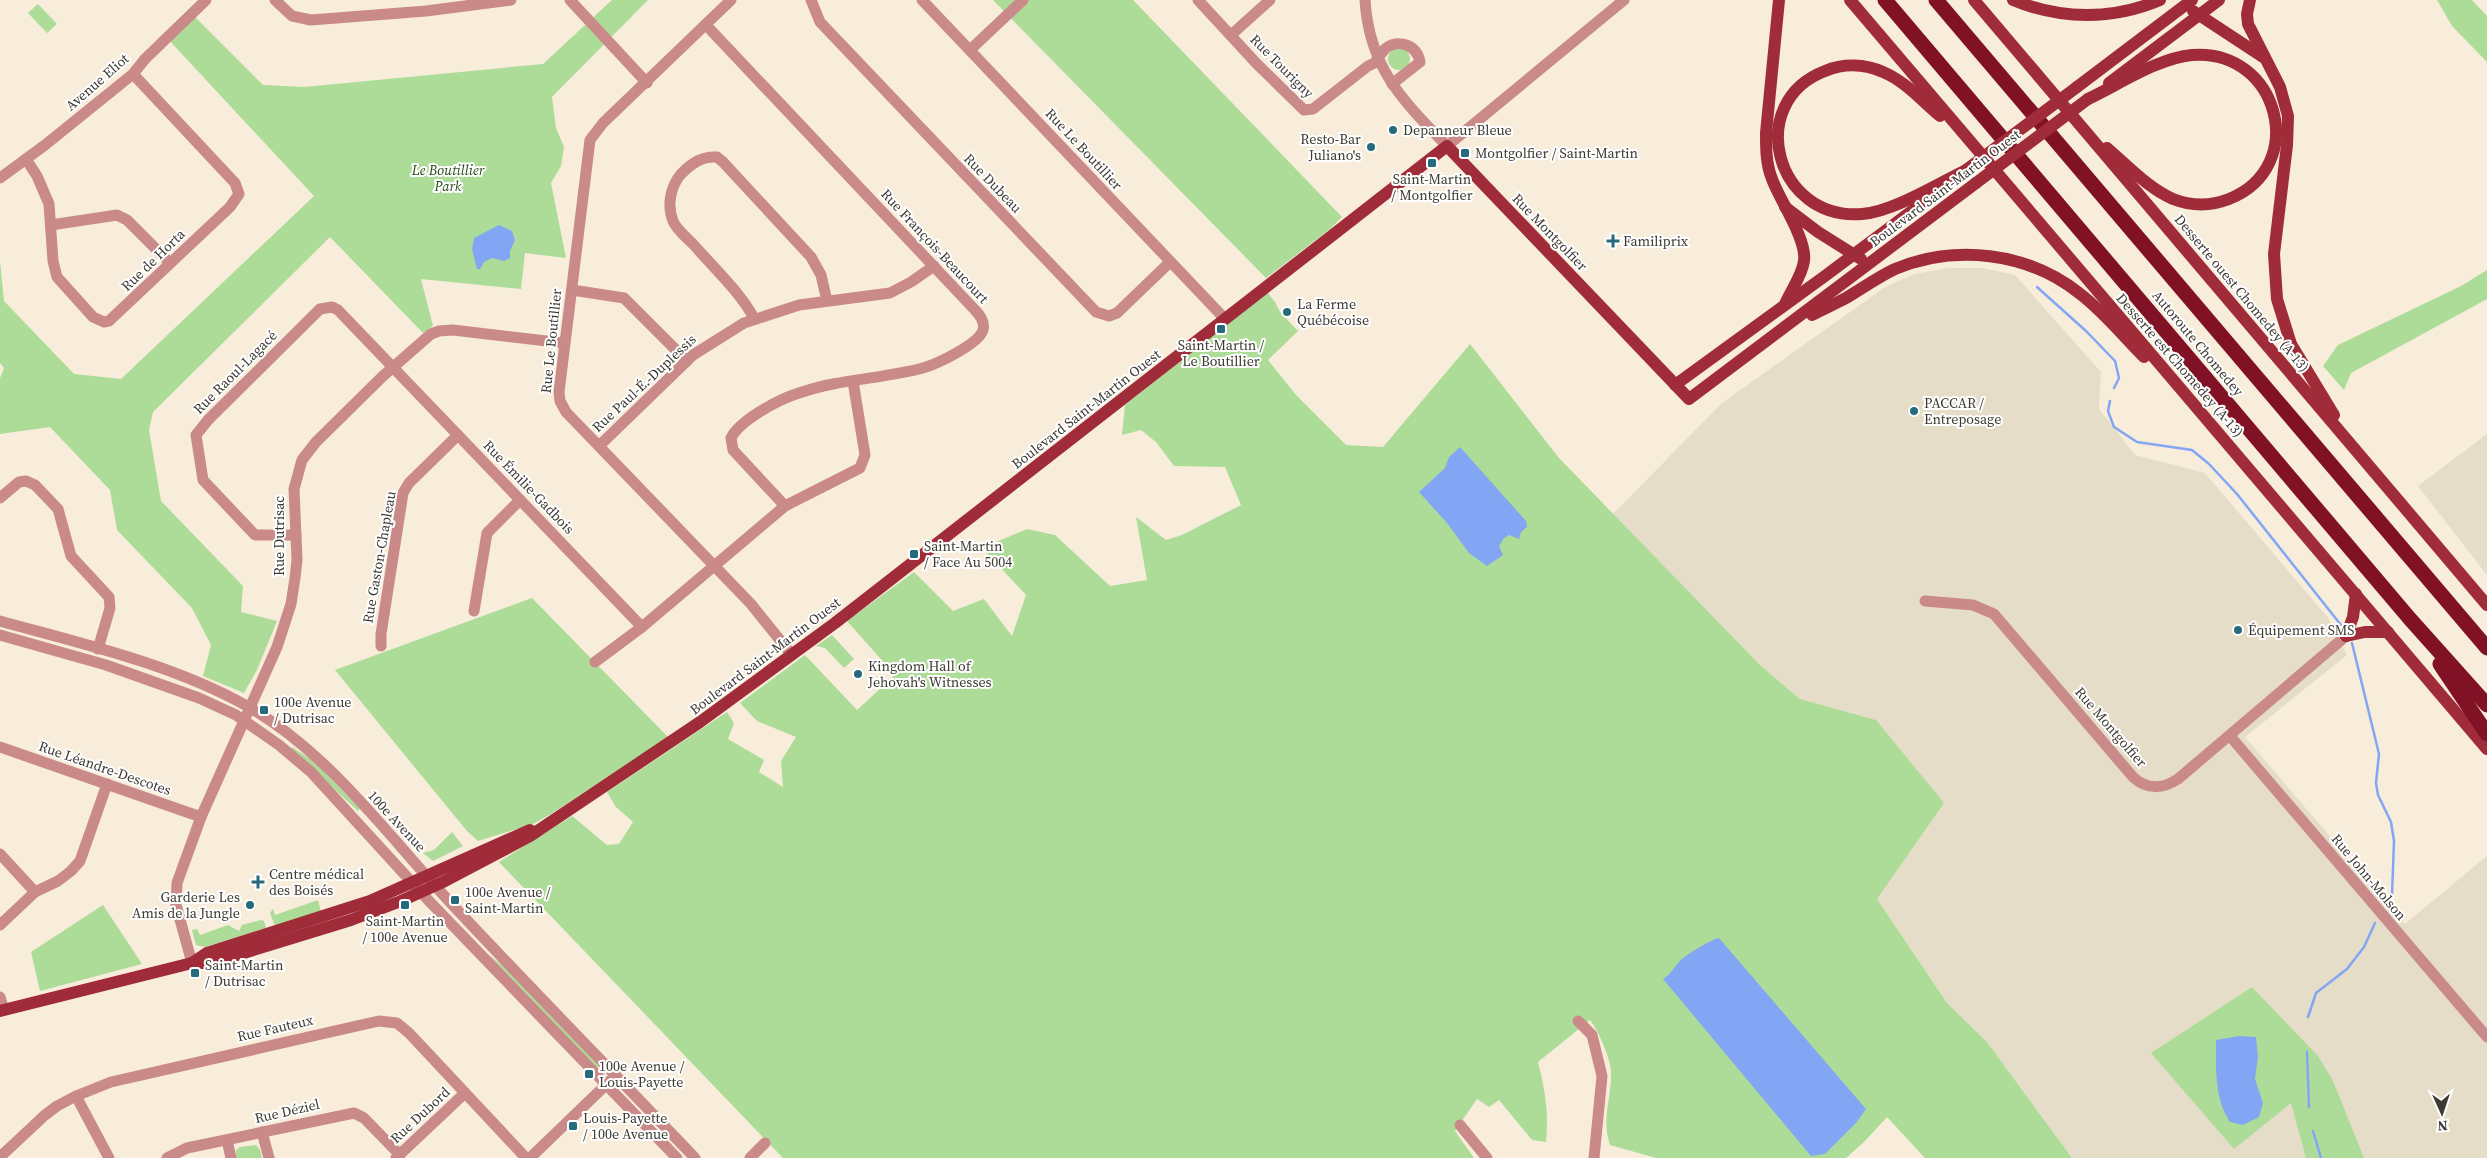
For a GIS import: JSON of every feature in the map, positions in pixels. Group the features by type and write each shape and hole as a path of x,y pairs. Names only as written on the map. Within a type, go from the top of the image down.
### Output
{"highway":[{"name":"Autoroute Chomedey","path":"1885,0 2410,618 2487,705"},
{"name":"Autoroute Chomedey","path":"1936,0 2487,648"},
{"path":"2405,551 2487,632"},
{"path":"2410,618 2487,734"}],"main road":[{"path":"1779,0 1766,142 1770,172 1800,237 1805,256 1802,270 1785,304"},
{"name":"Desserte est Chomedey (A-13)","path":"1850,0 2487,750"},
{"name":"Desserte ouest Chomedey (A-13)","path":"1974,0 2487,605"},
{"path":"2013,0 2048,11 2090,16 2125,11 2160,0"},
{"name":"Boulevard Saint-Martin Ouest","path":"1689,400 2219,0"},
{"path":"2250,0 2247,10 2248,24 2280,87 2288,122 2274,254 2277,299 2284,328 2294,349 2355,449"},
{"name":"Boulevard Saint-Martin Ouest","path":"1675,385 1854,255 2188,3"},
{"path":"2188,3 2199,15 2263,56"},
{"path":"2075,120 2150,185 2173,198 2194,204 2221,202 2246,190 2263,172 2275,143 2274,112 2262,85 2242,67 2216,57 2191,56 2170,60 2088,99"},
{"path":"1966,170 1877,211 1855,215 1830,212 1808,201 1788,178 1778,149 1780,120 1790,99 1810,78 1832,68 1862,66 1885,73 1902,83 1977,150"},
{"name":"Boulevard Saint-Martin Ouest","path":"2,1011 192,963 211,963 367,914 431,881 522,841 700,722 792,655 954,532 1447,146"},
{"name":"Rue Montgolfier","path":"1447,146 1689,400"},
{"path":"1785,207 1869,264"},
{"path":"1785,328 1846,298 1888,273 1912,263 1960,255 2009,260 2046,273 2080,293 2211,424"},
{"path":"2346,636 2353,617 2356,594"},
{"path":"2346,636 2365,632 2388,632"}],"street":[{"name":"Avenue Eliot","path":"0,178 133,74 145,59 206,0"},
{"path":"275,0 292,16 311,20 426,11 511,0"},
{"path":"570,0 647,83"},
{"name":"Rue Le Boutillier","path":"731,0 647,83 596,130 590,140 564,344 560,401 566,412 763,618 792,655"},
{"name":"Rue Dubeau","path":"811,0 820,22 1096,312 1109,316 1117,313 1170,262"},
{"name":"Rue Le Boutillier","path":"922,0 1225,319"},
{"path":"970,50 1023,0"},
{"name":"Rue Tourigny","path":"1198,0 1304,110 1313,109 1378,60"},
{"path":"1231,35 1270,0"},
{"name":"Rue Montgolfier","path":"1366,0 1370,34 1378,60 1392,84 1447,146"},
{"name":"Boulevard Saint-Martin Ouest","path":"1447,146 1624,0"},
{"name":"Rue François-Beaucourt","path":"706,25 978,313 983,322 981,333 966,347 926,367 815,388 780,400 763,410 732,435 730,441 733,450 785,506"},
{"path":"1378,60 1387,48 1401,43 1408,45 1419,58 1420,62 1416,67 1392,84"},
{"name":"Rue de Horta","path":"26,159 44,190 51,225 52,261 57,277 78,302 98,320 104,322 115,318 234,202 239,190 133,74"},
{"path":"754,318 724,279 674,223 670,209 674,185 680,175 700,158 717,157 723,162 811,257 821,275 827,302"},
{"path":"51,225 117,215 127,220 170,263"},
{"name":"Rue Paul-É.-Duplessis","path":"599,446 687,361 717,339 754,318 799,306 890,292 911,282 934,266"},
{"path":"572,290 624,298 687,361"},
{"name":"Rue Raoul-Lagacé","path":"296,535 255,535 238,519 203,480 196,440 198,431 325,307 338,310 393,368"},
{"name":"Rue Dutrisac","path":"192,963 176,905 175,894 182,866 201,817 286,622 295,578 294,489 302,460 330,429 393,368 432,334 445,330 564,344"},
{"name":"Rue Émilie-Gadbois","path":"393,368 642,627"},
{"path":"595,662 642,627 785,506 862,466 865,455 853,381"},
{"name":"Rue Gaston-Chapleau","path":"381,646 381,634 403,493 409,483 458,435"},
{"path":"0,498 16,484 26,481 35,485 58,509 69,554 109,597 110,608 98,649"},
{"path":"474,611 487,533 520,500"},
{"name":"Rue Montgolfier","path":"1925,601 1973,605 1994,614 2134,778 2144,785 2161,787 2172,782 2230,736 2346,636"},
{"name":"100e Avenue","path":"0,621 98,649 216,690 250,708 282,730 321,763 695,1158"},
{"name":"100e Avenue","path":"0,635 149,679 208,702 244,720 279,745 311,772 417,888 676,1158"},
{"name":"Rue John-Molson","path":"2230,736 2487,1037"},
{"name":"Rue Léandre-Descotes","path":"0,747 201,817"},
{"path":"0,925 35,892 64,876 80,861 107,784"},
{"path":"0,854 35,892"},
{"path":"0,997 2,1011"},
{"name":"Rue Fauteux","path":"0,1157 45,1115 76,1096 111,1082 329,1031 385,1020 402,1026 528,1158"},
{"path":"1578,1021 1592,1035 1602,1076 1594,1158"},
{"path":"528,1158 616,1076"},
{"name":"Rue Dubord","path":"398,1156 465,1093"},
{"path":"76,1096 109,1158"},
{"name":"Rue Déziel","path":"167,1158 187,1148 354,1113 364,1118 398,1156"},
{"path":"1460,1126 1487,1158"},
{"path":"262,1132 269,1158"},
{"path":"227,1140 231,1158"},
{"path":"750,1158 765,1143"}],"shaded area":[{"path":"1949,268 1982,268 2015,275 2101,372 2099,409 2135,455 2205,473 2329,619 2347,655 2245,737 2405,924 2487,856 2487,1158 2072,1158 1987,1042 1947,1003 1877,899 1876,720 1800,699 1761,666 1613,514 1722,403 1884,288 1914,274"},
{"path":"2487,434 2487,575 2418,486"}],"green space":[{"name":"Le Boutillier Park","path":"612,0 648,0 552,97 556,128 564,147 561,166 551,183 566,258 525,253 521,289 421,279 433,326 423,333 330,237 153,412 149,430 161,501 243,586 241,612 277,621 257,670 244,693 203,676 211,645 192,608 117,530 110,490 50,427 0,434 0,378 4,368 0,363 0,261 4,301 74,374 121,379 314,196 167,38 192,14 263,85 304,87 543,64"},
{"path":"993,0 1133,0 1342,217 1330,229 1266,278"},
{"path":"2437,0 2472,0 2487,16 2487,62 2452,26"},
{"path":"38,4 57,24 47,33 28,13"},
{"path":"1399,48 1407,51 1410,59 1407,67 1399,70 1391,67 1388,59 1391,51"},
{"path":"2487,270 2487,299 2351,373 2344,390 2323,366 2338,345 2461,286"},
{"path":"1267,292 1280,312 1298,331 1268,360 1296,395 1346,445 1383,447 1470,344 1559,458 1761,666 1800,699 1876,720 1944,803 1877,899 1947,1003 1987,1042 2072,1158 1925,1158 1887,1117 1846,1158 1656,1158 1610,1145 1606,1126 1611,1071 1603,1044 1590,1020 1538,1062 1546,1101 1546,1142 1532,1140 1499,1100 1489,1107 1477,1099 1455,1131 1474,1158 783,1158 499,862 572,816 607,845 619,844 633,822 616,807 607,792 727,712 734,723 728,739 764,760 759,772 783,787 781,761 796,737 757,721 740,703 805,655 857,710 895,675 847,621 914,572 953,611 984,599 1012,636 1026,595 982,548 1027,529 1055,535 1110,586 1147,580 1136,517 1166,540 1182,535 1241,505 1225,467 1174,466 1156,442 1141,430 1122,435 1125,405"},
{"path":"532,598 668,737 533,824 478,841 467,831 335,670"},
{"path":"832,635 854,659 844,668 825,648 816,646"},
{"path":"292,747 316,763 360,809 358,811 291,749"},
{"path":"452,832 463,846 433,861 423,853 434,850"},
{"path":"318,900 321,912 275,926 270,913 273,909 275,915"},
{"path":"103,905 142,964 40,991 31,952"},
{"path":"261,920 264,921 266,928 205,947 196,945 192,930 197,929 200,935 228,925 239,931 242,925"},
{"path":"488,954 514,975 600,1065 596,1069"},
{"path":"2252,987 2318,1056 2333,1081 2364,1158 2306,1158 2291,1103 2234,1149 2151,1053"},
{"path":"256,1145 260,1150 262,1158 236,1158 236,1150 240,1147"}],"water":[{"path":"499,225 512,231 515,240 510,251 510,258 504,261 492,258 484,262 480,269 477,269 472,249 474,238"},
{"path":"1460,447 1526,521 1527,527 1521,532 1519,539 1509,535 1504,538 1499,546 1503,555 1487,566 1469,553 1447,523 1419,492 1445,468 1449,457"},
{"path":"1719,938 1866,1109 1856,1123 1825,1154 1811,1156 1663,979 1688,955"},
{"path":"2239,1036 2256,1037 2258,1057 2255,1079 2263,1103 2259,1117 2243,1125 2230,1122 2225,1113 2221,1103 2216,1072 2216,1040"}],"waterway":[{"path":"2037,287 2086,331 2115,361 2119,378 2114,388"},
{"path":"2110,401 2108,411 2114,427 2137,442 2192,450 2209,464 2237,494 2341,625"},
{"path":"2352,643 2379,754 2376,783 2378,795 2391,822 2394,841 2392,895 2387,906"},
{"path":"2308,1017 2316,993 2347,969 2364,947 2375,923"},
{"path":"2307,1052 2309,1107"},
{"path":"2313,1131 2321,1158"}],"place":[{"name":"Depanneur Bleue","path":"1393,130"},
{"name":"Resto-Bar Juliano's","path":"1371,147"},
{"name":"Montgolfier / Saint-Martin","path":"1465,153"},
{"name":"Saint-Martin / Montgolfier","path":"1432,163"},
{"name":"Familiprix","path":"1613,241"},
{"name":"La Ferme Québécoise","path":"1287,312"},
{"name":"Saint-Martin / Le Boutillier","path":"1221,329"},
{"name":"PACCAR / Entreposage","path":"1914,411"},
{"name":"Saint-Martin / Face Au 5004","path":"914,554"},
{"name":"Équipement SMS","path":"2238,630"},
{"name":"Kingdom Hall of Jehovah's Witnesses","path":"858,674"},
{"name":"100e Avenue / Dutrisac","path":"264,710"},
{"name":"Centre médical des Boisés","path":"258,882"},
{"name":"100e Avenue / Saint-Martin","path":"455,900"},
{"name":"Garderie Les Amis de la Jungle","path":"250,905"},
{"name":"Saint-Martin / 100e Avenue","path":"405,905"},
{"name":"Saint-Martin / Dutrisac","path":"195,973"},
{"name":"100e Avenue / Louis-Payette","path":"589,1074"},
{"name":"Louis-Payette / 100e Avenue","path":"573,1126"}]}
